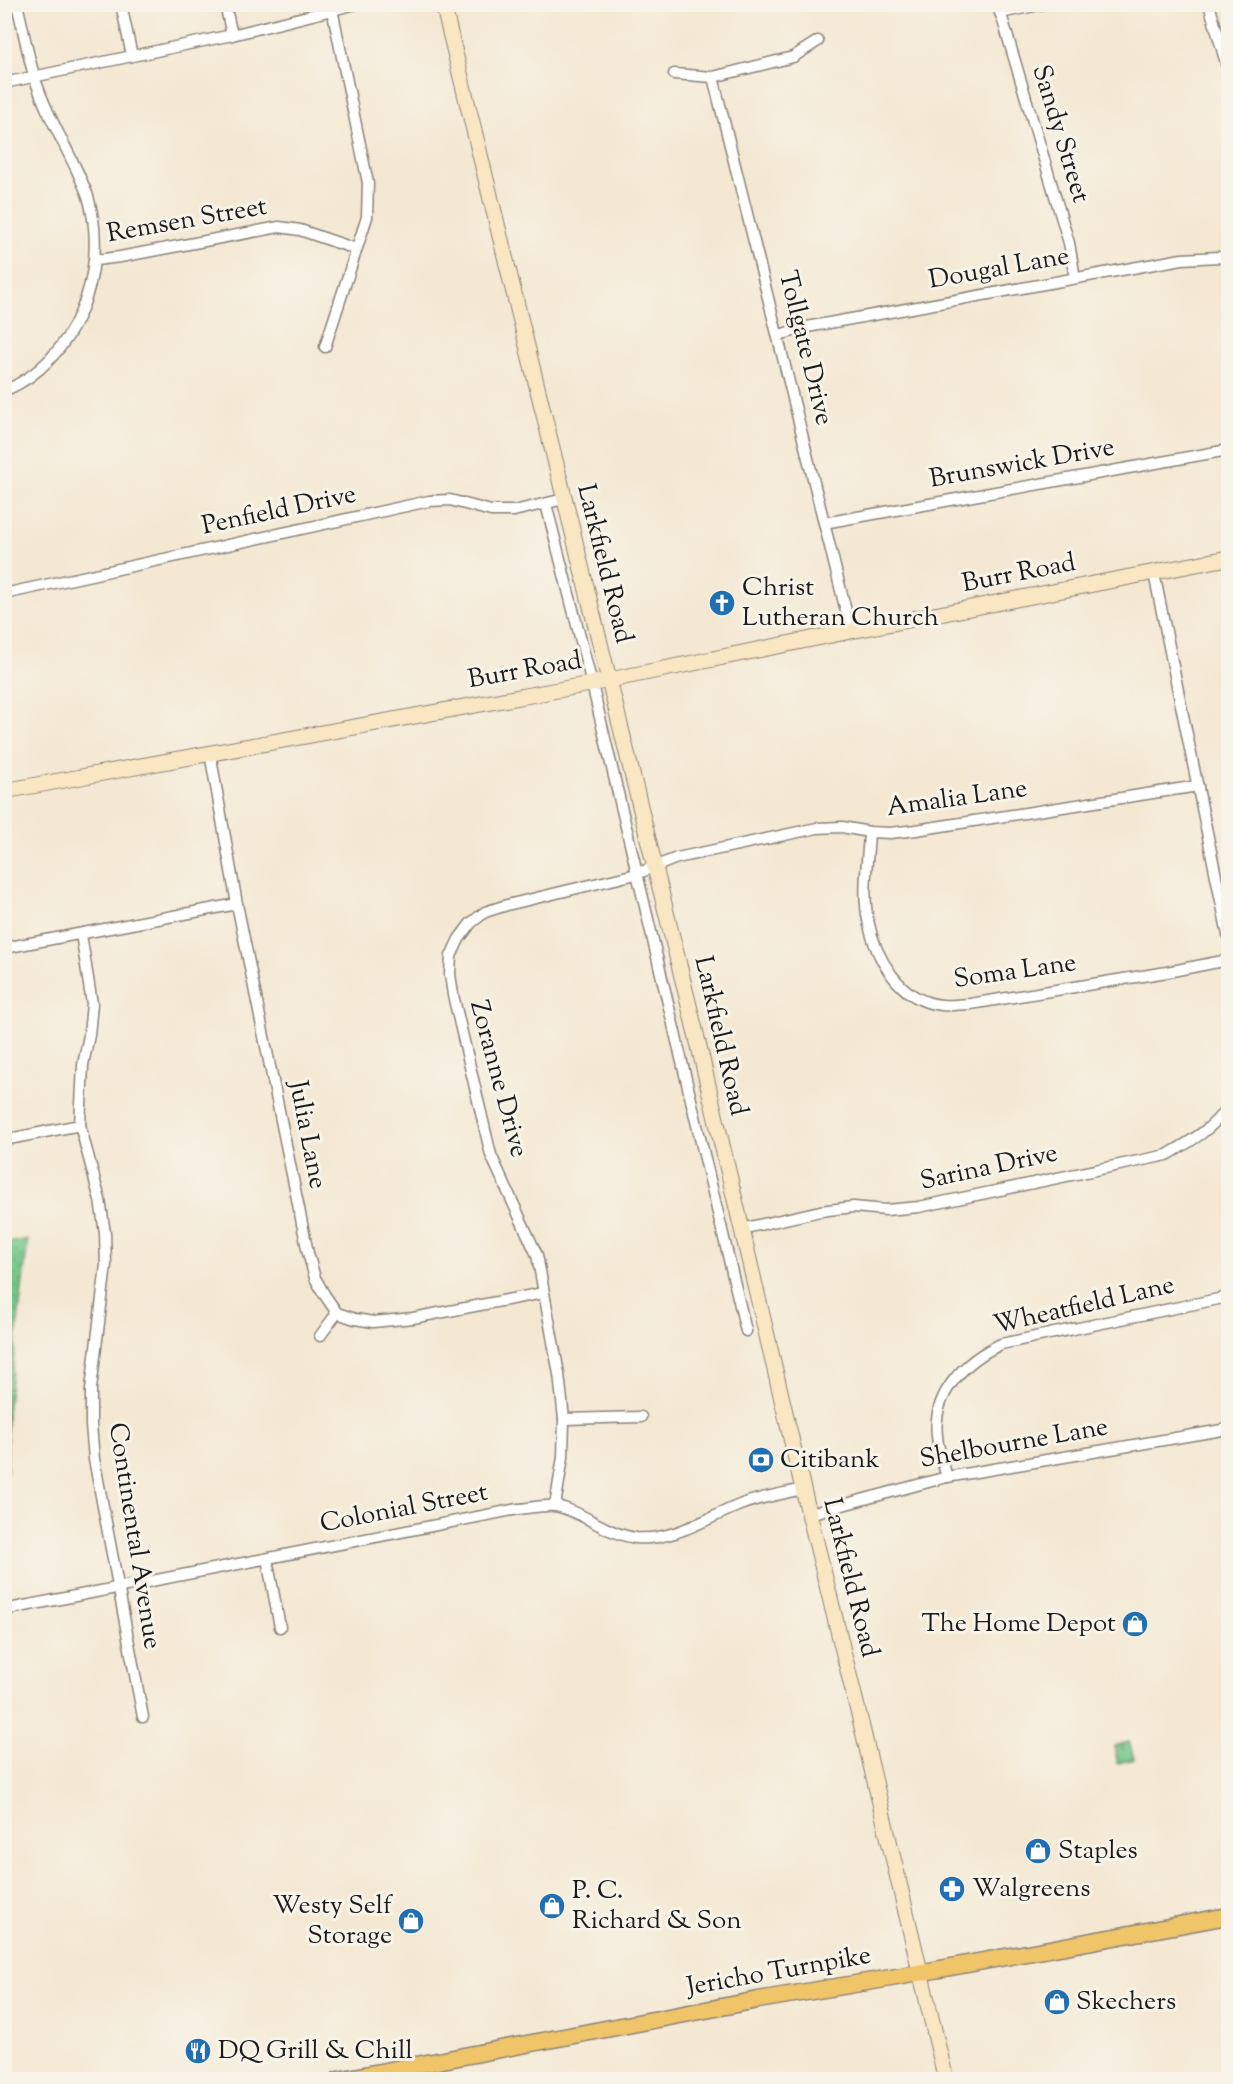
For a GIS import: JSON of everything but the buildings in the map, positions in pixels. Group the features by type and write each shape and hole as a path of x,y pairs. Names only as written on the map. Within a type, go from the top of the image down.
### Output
{"main road":[{"name":"Larkfield Road","path":"443,4 946,2079"},
{"name":"Burr Road","path":"4,791 592,684 1228,558"},
{"name":"Jericho Turnpike","path":"338,2079 758,2000 1228,1916"}],"street":[{"path":"4,391 35,373 56,353 82,310 96,260 95,230 89,199 34,76 17,4"},
{"path":"121,4 132,56"},
{"path":"225,4 232,34"},
{"path":"4,82 232,34 331,7 356,4"},
{"path":"999,9 1044,4"},
{"path":"1209,4 1228,70"},
{"path":"325,347 367,217 368,183 331,7"},
{"name":"Sandy Street","path":"999,9 1063,220 1074,278"},
{"path":"674,74 713,77 793,57 818,41"},
{"name":"Tollgate Drive","path":"713,77 851,631"},
{"name":"Remsen Street","path":"96,260 279,227 300,230 356,249"},
{"name":"Dougal Lane","path":"778,335 807,327 1182,259 1218,257 1228,259"},
{"name":"Brunswick Drive","path":"824,523 1228,450"},
{"name":"Penfield Drive","path":"4,594 429,501 450,500 491,511 514,511 564,499"},
{"name":"Larkfield Road","path":"546,504 592,684 746,1331"},
{"path":"1154,573 1228,935"},
{"name":"Julia Lane","path":"210,753 237,904 308,1253 315,1278 337,1313"},
{"name":"Amalia Lane","path":"654,867 677,858 817,828 842,827 890,833 1198,786"},
{"name":"Soma Lane","path":"869,832 866,892 868,920 885,966 898,985 916,998 940,1005 970,1004 1228,960"},
{"name":"Zoranne Drive","path":"555,1506 562,1457 564,1419 559,1374 537,1254 491,1155 453,996 450,974 451,956 459,939 471,923 485,912 636,874 654,867"},
{"path":"4,948 237,904"},
{"name":"Continental Avenue","path":"81,934 92,1004 83,1065 80,1125 100,1200 105,1233 106,1265 92,1389 91,1425 94,1460 143,1717"},
{"name":"Sarina Drive","path":"741,1229 820,1211 853,1207 886,1210 919,1207 1167,1155 1198,1138 1221,1117 1228,1106"},
{"path":"4,1140 80,1125"},
{"path":"320,1336 337,1313 373,1322 413,1318 543,1293"},
{"name":"Wheatfield Lane","path":"947,1477 937,1437 937,1415 951,1383 962,1369 982,1353 1001,1344 1228,1297"},
{"path":"564,1419 641,1417"},
{"name":"Shelbourne Lane","path":"809,1514 947,1477 1228,1429"},
{"name":"Colonial Street","path":"4,1610 517,1510 555,1506 615,1533 635,1538 656,1538 756,1500 802,1489"},
{"path":"267,1559 280,1627"}],"green space":[{"path":"28,1239 7,1412 7,1471 5,1471 5,1244"},
{"path":"1129,1742 1134,1759 1118,1763 1114,1746"}],"place":[{"name":"Christ Lutheran Church","path":"722,603"},
{"name":"Citibank","path":"761,1460"},
{"name":"The Home Depot","path":"1135,1624"},
{"name":"Staples","path":"1038,1851"},
{"name":"Walgreens","path":"952,1889"},
{"name":"P. C. Richard & Son","path":"552,1906"},
{"name":"Westy Self Storage","path":"411,1921"},
{"name":"Skechers","path":"1057,2002"},
{"name":"DQ Grill & Chill","path":"198,2051"}]}
